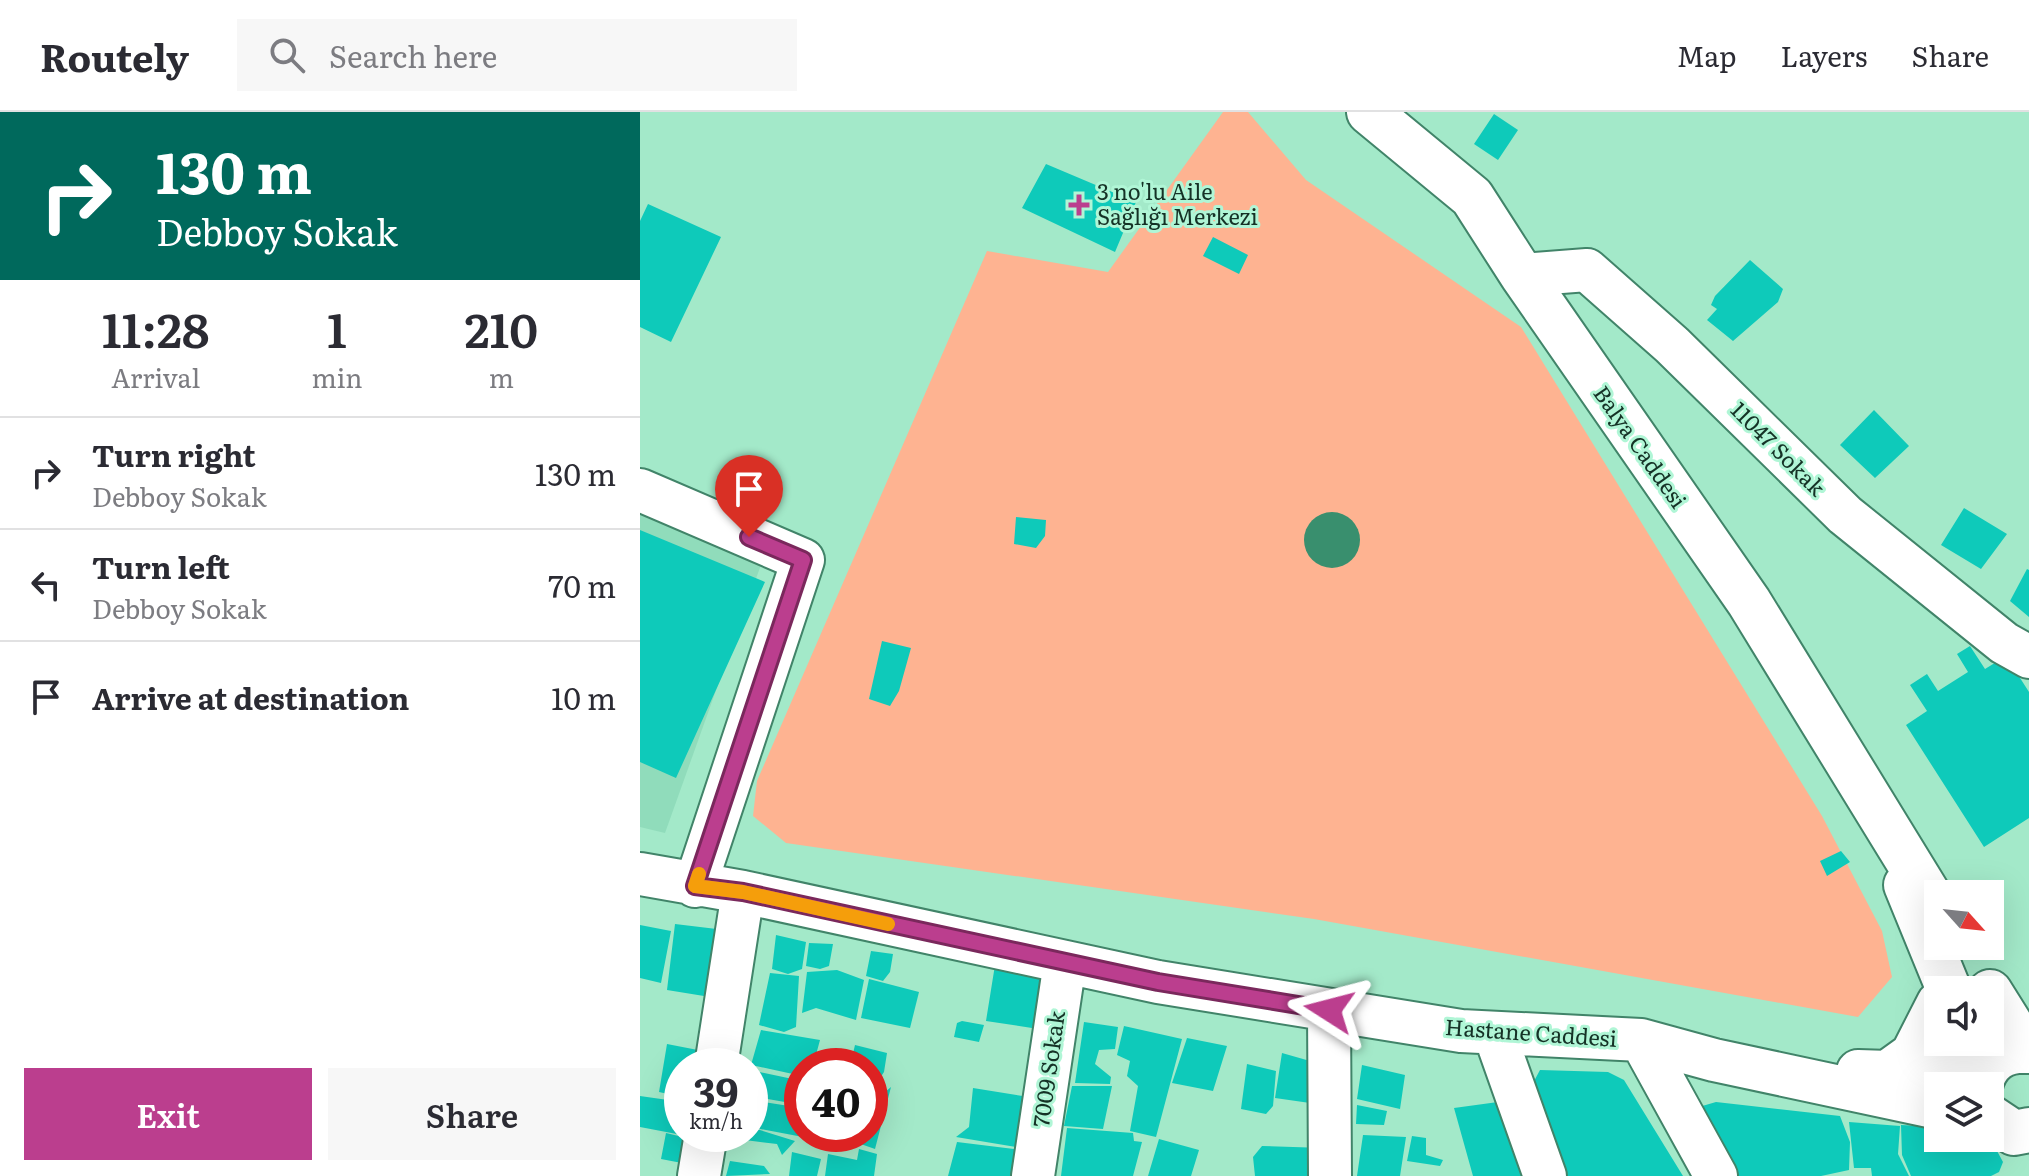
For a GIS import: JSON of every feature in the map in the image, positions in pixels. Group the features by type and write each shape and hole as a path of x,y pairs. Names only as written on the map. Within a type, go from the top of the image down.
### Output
{"main road":[{"name":"Balya Caddesi","path":"1369,112 1472,197 1522,275 1749,602 1924,888"},
{"name":"Balya Caddesi","path":"1876,813 1945,976"},
{"name":"Balya Caddesi","path":"2000,1072 2001,1055 2028,1051 2004,1013"}],"street":[{"name":"11047 Sokak","path":"1522,275 1587,270 1672,345 1845,515 1992,635 2029,657"},
{"path":"640,490 803,560 695,886"},
{"name":"Hastane Caddesi","path":"640,874 743,892 1158,982 1495,1035 1641,1040 1714,1060 1924,1105"},
{"path":"719,1048 743,892"},
{"name":"7009 Sokak","path":"1033,1176 1065,962"},
{"path":"1329,1010 1330,1176"},
{"path":"1887,1072 1912,1054 1924,1029"},
{"path":"1495,1035 1545,1176"},
{"path":"1641,1040 1716,1176"},
{"name":"Hastane Caddesi","path":"1714,1060 1822,1071 1887,1072 1924,1084"},
{"path":"699,1176 703,1152"}],"shaded area":[{"path":"1223,112 1248,112 1306,180 1521,327 1822,816 1882,931 1892,977 1858,1017 1314,919 786,843 753,816 757,781 987,251 1108,272"},
{"path":"640,475 773,531 665,833 640,827"},
{"path":"1332,512 1352,520 1360,540 1352,560 1332,568 1312,560 1304,540 1312,520"}],"building":[{"path":"1494,114 1518,130 1498,160 1474,144"},
{"name":"3 no'lu Aile Sağlığı Merkezi","path":"1046,164 1136,202 1115,252 1022,208"},
{"path":"648,204 721,237 671,342 640,327 640,221"},
{"path":"1213,237 1248,255 1239,274 1203,256"},
{"path":"1750,260 1783,289 1778,302 1733,341 1707,320 1717,309 1711,305 1715,296"},
{"path":"1874,410 1909,446 1875,478 1840,445"},
{"path":"1964,508 2007,534 1981,569 1941,545"},
{"path":"1016,517 1046,520 1045,536 1036,548 1014,544"},
{"path":"640,530 765,582 676,778 640,762"},
{"path":"2029,570 2029,617 2010,601"},
{"path":"882,641 911,648 899,691 890,706 869,699"},
{"path":"1970,646 1985,669 2006,656 2029,692 2029,818 1984,847 1906,725 1927,711 1910,685 1927,674 1938,691 1968,672 1957,654"},
{"path":"1841,851 1850,862 1827,876 1820,861"},
{"path":"675,924 725,930 713,993 704,996 667,990"},
{"path":"640,925 671,931 661,983 640,978"},
{"path":"776,935 806,942 802,969 788,974 772,969"},
{"path":"809,943 833,944 829,966 820,969 806,966"},
{"path":"871,951 893,954 890,972 883,981 866,976"},
{"path":"995,965 1050,976 1032,1028 986,1021"},
{"path":"837,970 864,980 856,1020 816,1008 802,1013 807,972"},
{"path":"770,973 799,976 796,1027 784,1032 759,1025"},
{"path":"869,979 919,992 910,1028 861,1018"},
{"path":"1084,1022 1118,1027 1115,1049 1099,1050 1095,1064 1111,1077 1110,1084 1075,1083"},
{"path":"957,1023 984,1025 979,1042 954,1037"},
{"path":"1124,1026 1182,1039 1156,1137 1130,1131 1138,1086 1127,1076 1130,1061 1117,1055"},
{"path":"761,1030 820,1040 818,1048 784,1048 784,1072 768,1069 768,1048 756,1048"},
{"path":"1187,1038 1227,1046 1213,1091 1172,1083"},
{"path":"667,1044 688,1048 666,1048"},
{"path":"1282,1053 1317,1063 1317,1104 1275,1098"},
{"path":"664,1062 664,1093 659,1092"},
{"path":"1247,1064 1276,1071 1273,1106 1266,1114 1241,1109"},
{"path":"1362,1065 1405,1075 1400,1109 1357,1099"},
{"path":"1540,1070 1608,1072 1624,1080 1683,1176 1559,1176 1533,1083"},
{"path":"768,1074 784,1077 784,1102 768,1099"},
{"path":"1072,1086 1112,1086 1103,1129 1064,1126"},
{"path":"973,1088 1029,1097 1016,1147 956,1137 969,1127"},
{"path":"640,1096 664,1099 664,1132 640,1127"},
{"path":"1498,1102 1521,1176 1473,1176 1454,1108"},
{"path":"1716,1102 1840,1116 1850,1142 1849,1170 1821,1176 1731,1176 1692,1109"},
{"path":"768,1103 784,1105 784,1133 768,1130"},
{"path":"1357,1105 1387,1111 1384,1125 1356,1124"},
{"path":"1849,1122 1900,1126 1898,1154 1909,1176 1872,1176 1871,1168 1854,1168"},
{"path":"1901,1125 1924,1126 1924,1152 1998,1152 2003,1162 1999,1172 1991,1176 1911,1176 1902,1155"},
{"path":"1067,1128 1133,1133 1134,1141 1142,1142 1133,1176 1061,1176"},
{"path":"768,1133 784,1138 785,1152 782,1155 777,1144 768,1143"},
{"path":"1363,1135 1406,1137 1400,1176 1357,1176"},
{"path":"1412,1136 1426,1138 1426,1155 1443,1160 1440,1166 1407,1161"},
{"path":"1159,1139 1199,1150 1191,1176 1148,1176"},
{"path":"957,1142 1022,1150 1018,1176 948,1176"},
{"path":"664,1143 664,1152 691,1152 687,1164 661,1159"},
{"path":"1262,1146 1324,1148 1322,1176 1255,1176 1253,1157"},
{"path":"792,1152 821,1159 817,1176 789,1176"},
{"path":"858,1152 877,1154 874,1176 825,1176 828,1154 857,1160"},
{"path":"730,1161 764,1166 770,1174 726,1176"}],"slow traffic":[{"path":"699,874 695,886 743,892 888,924"}],"place":[{"name":"3 no'lu Aile Sağlığı Merkezi","path":"1079,205"}],"route":[{"path":"749,537 803,560 695,886 743,892 1158,982 1329,1010"}]}
